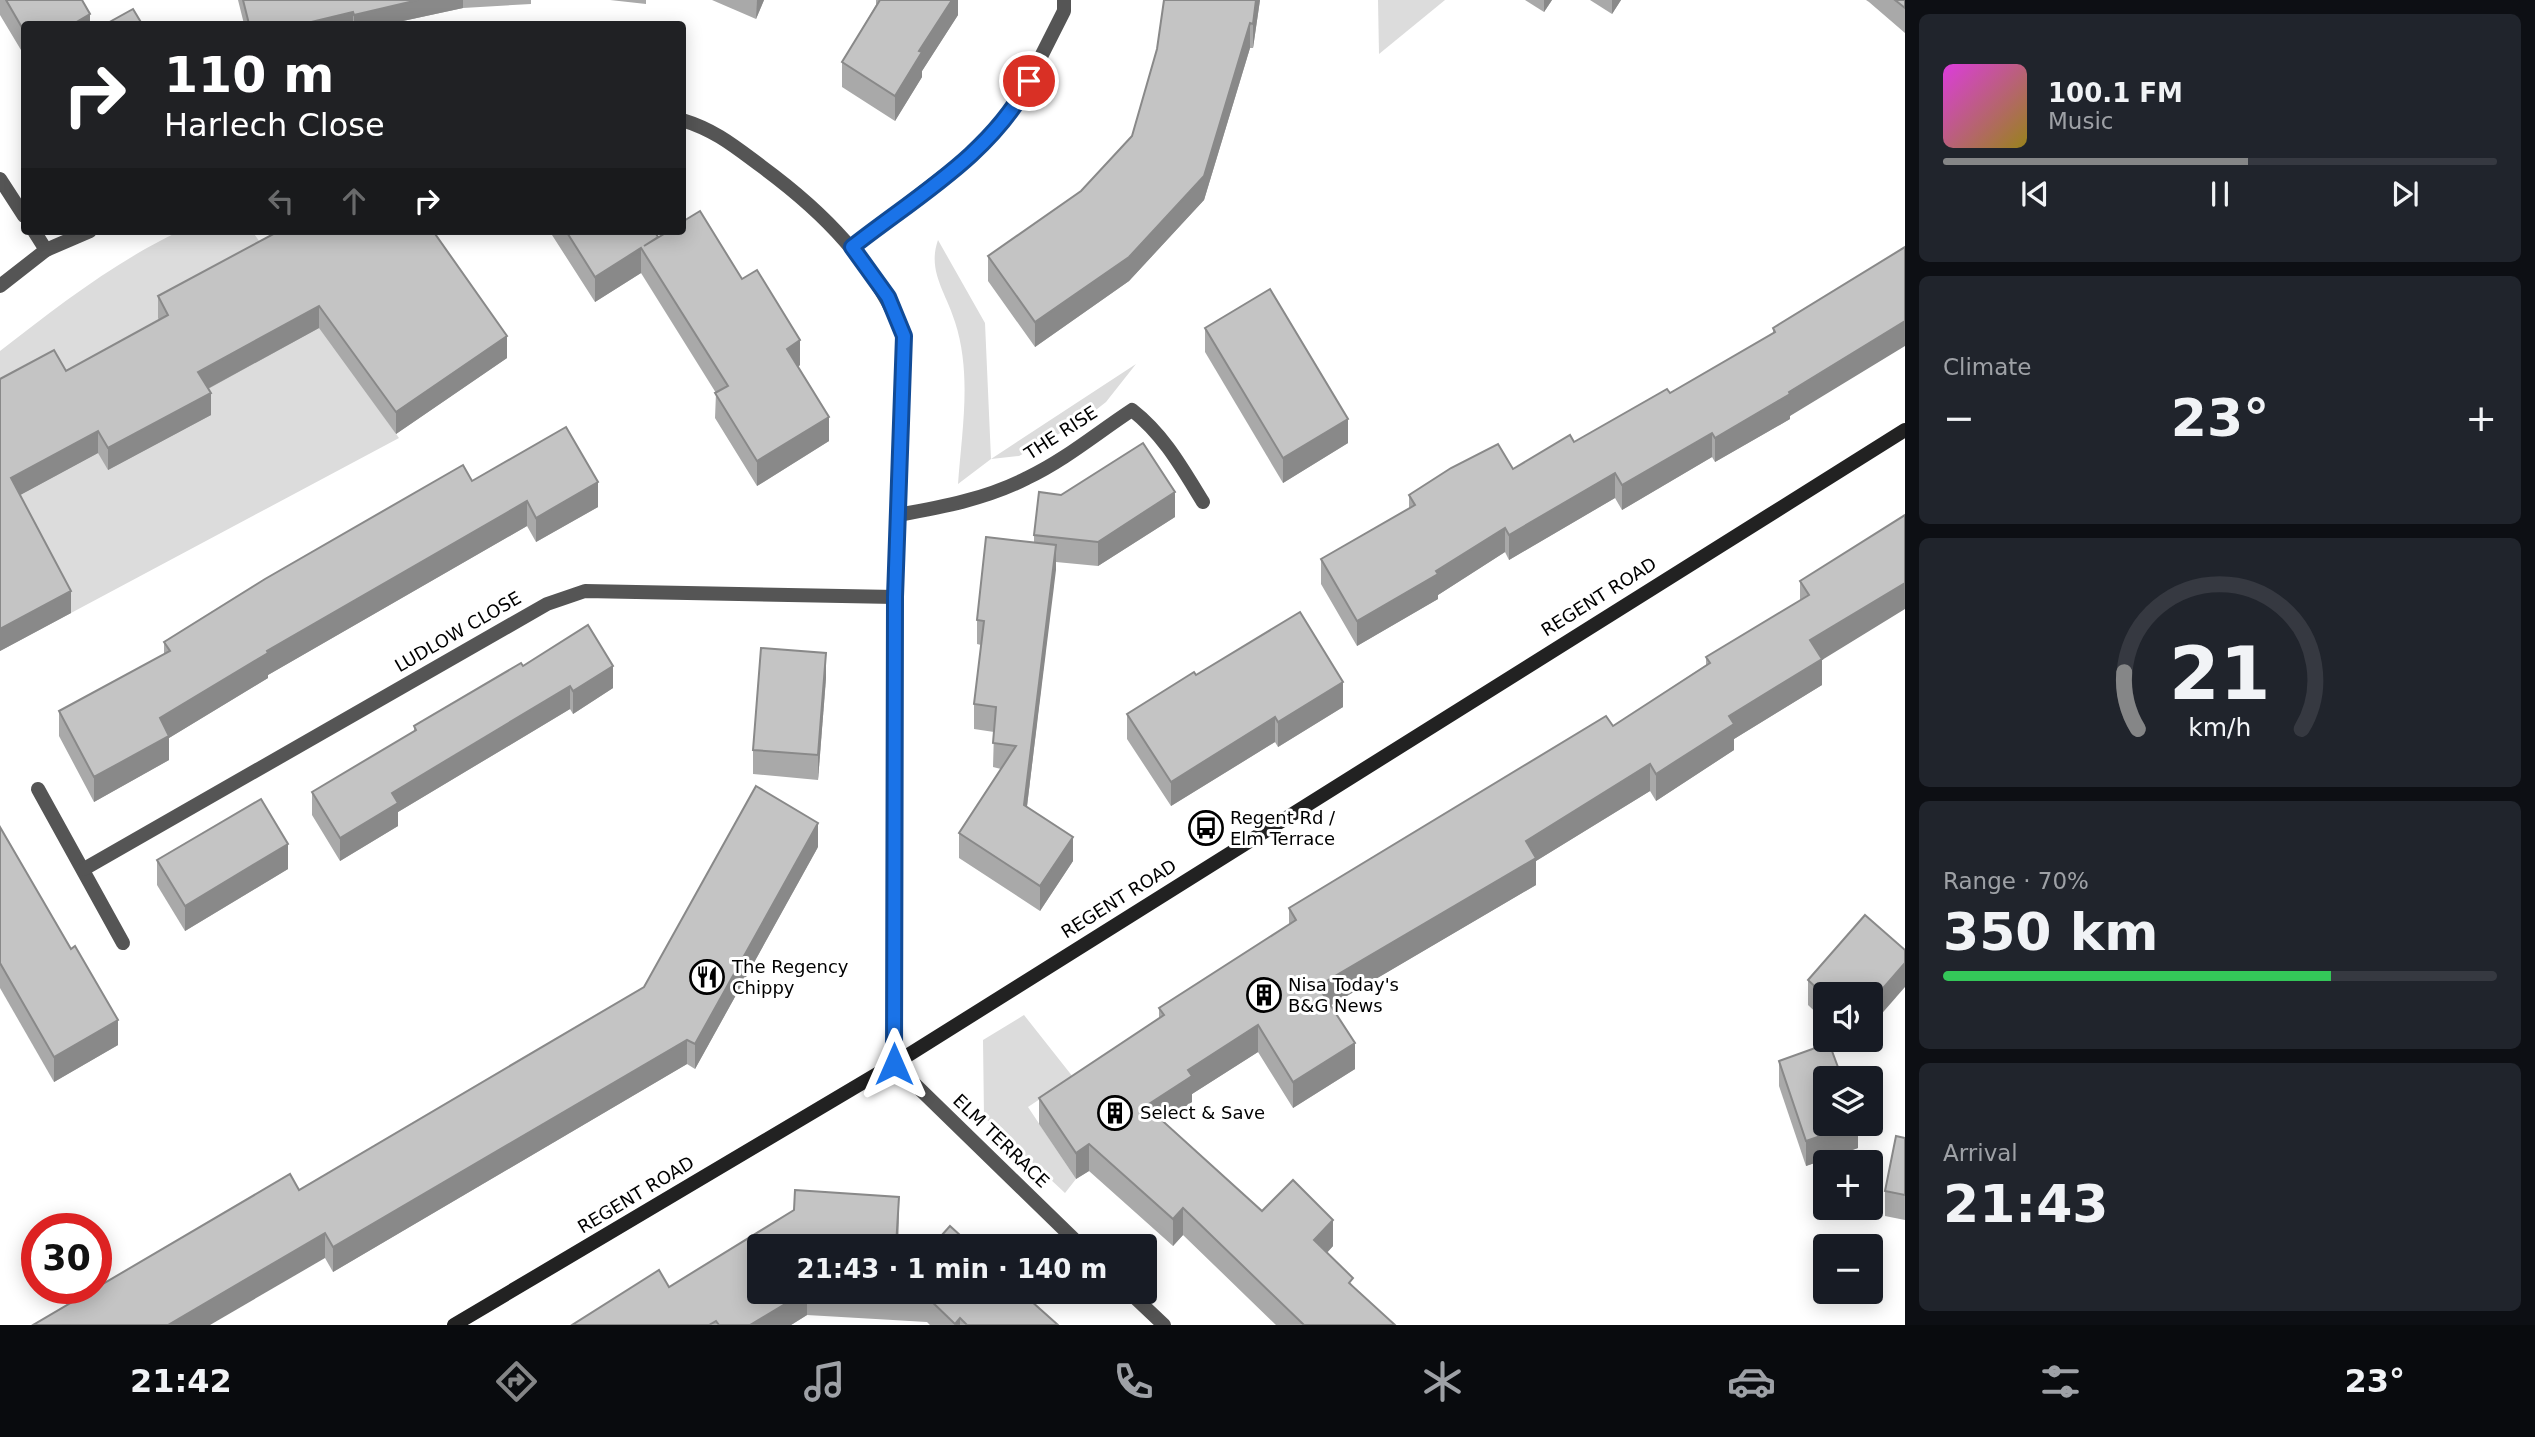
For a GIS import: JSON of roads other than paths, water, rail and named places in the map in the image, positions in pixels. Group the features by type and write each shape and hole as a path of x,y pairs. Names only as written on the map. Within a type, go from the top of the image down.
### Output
{"street":[{"path":"852,247 973,153 1017,104 1064,12 1064,0"},
{"path":"686,121 711,129 802,196 852,247 888,297 904,336 895,597 894,1064"},
{"path":"0,179 21,211"},
{"path":"37,235 46,250"},
{"path":"0,286 46,250 81,235"},
{"name":"THE RISE","path":"898,515 952,505 1027,479 1070,454 1132,410 1149,424 1169,448 1203,502"},
{"name":"REGENT ROAD","path":"454,1325 894,1064 1905,430"},
{"name":"LUDLOW CLOSE","path":"84,869 547,604 585,590 895,597"},
{"path":"38,789 122,943"},
{"name":"ELM TERRACE","path":"894,1064 1070,1234"},
{"path":"1142,1304 1164,1325"}],"place":[{"name":"Regent Rd / Elm Terrace","path":"1206,828"},
{"name":"The Regency Chippy","path":"707,977"},
{"name":"Nisa Today's B&G News","path":"1264,995"},
{"name":"Select & Save","path":"1115,1113"}]}
